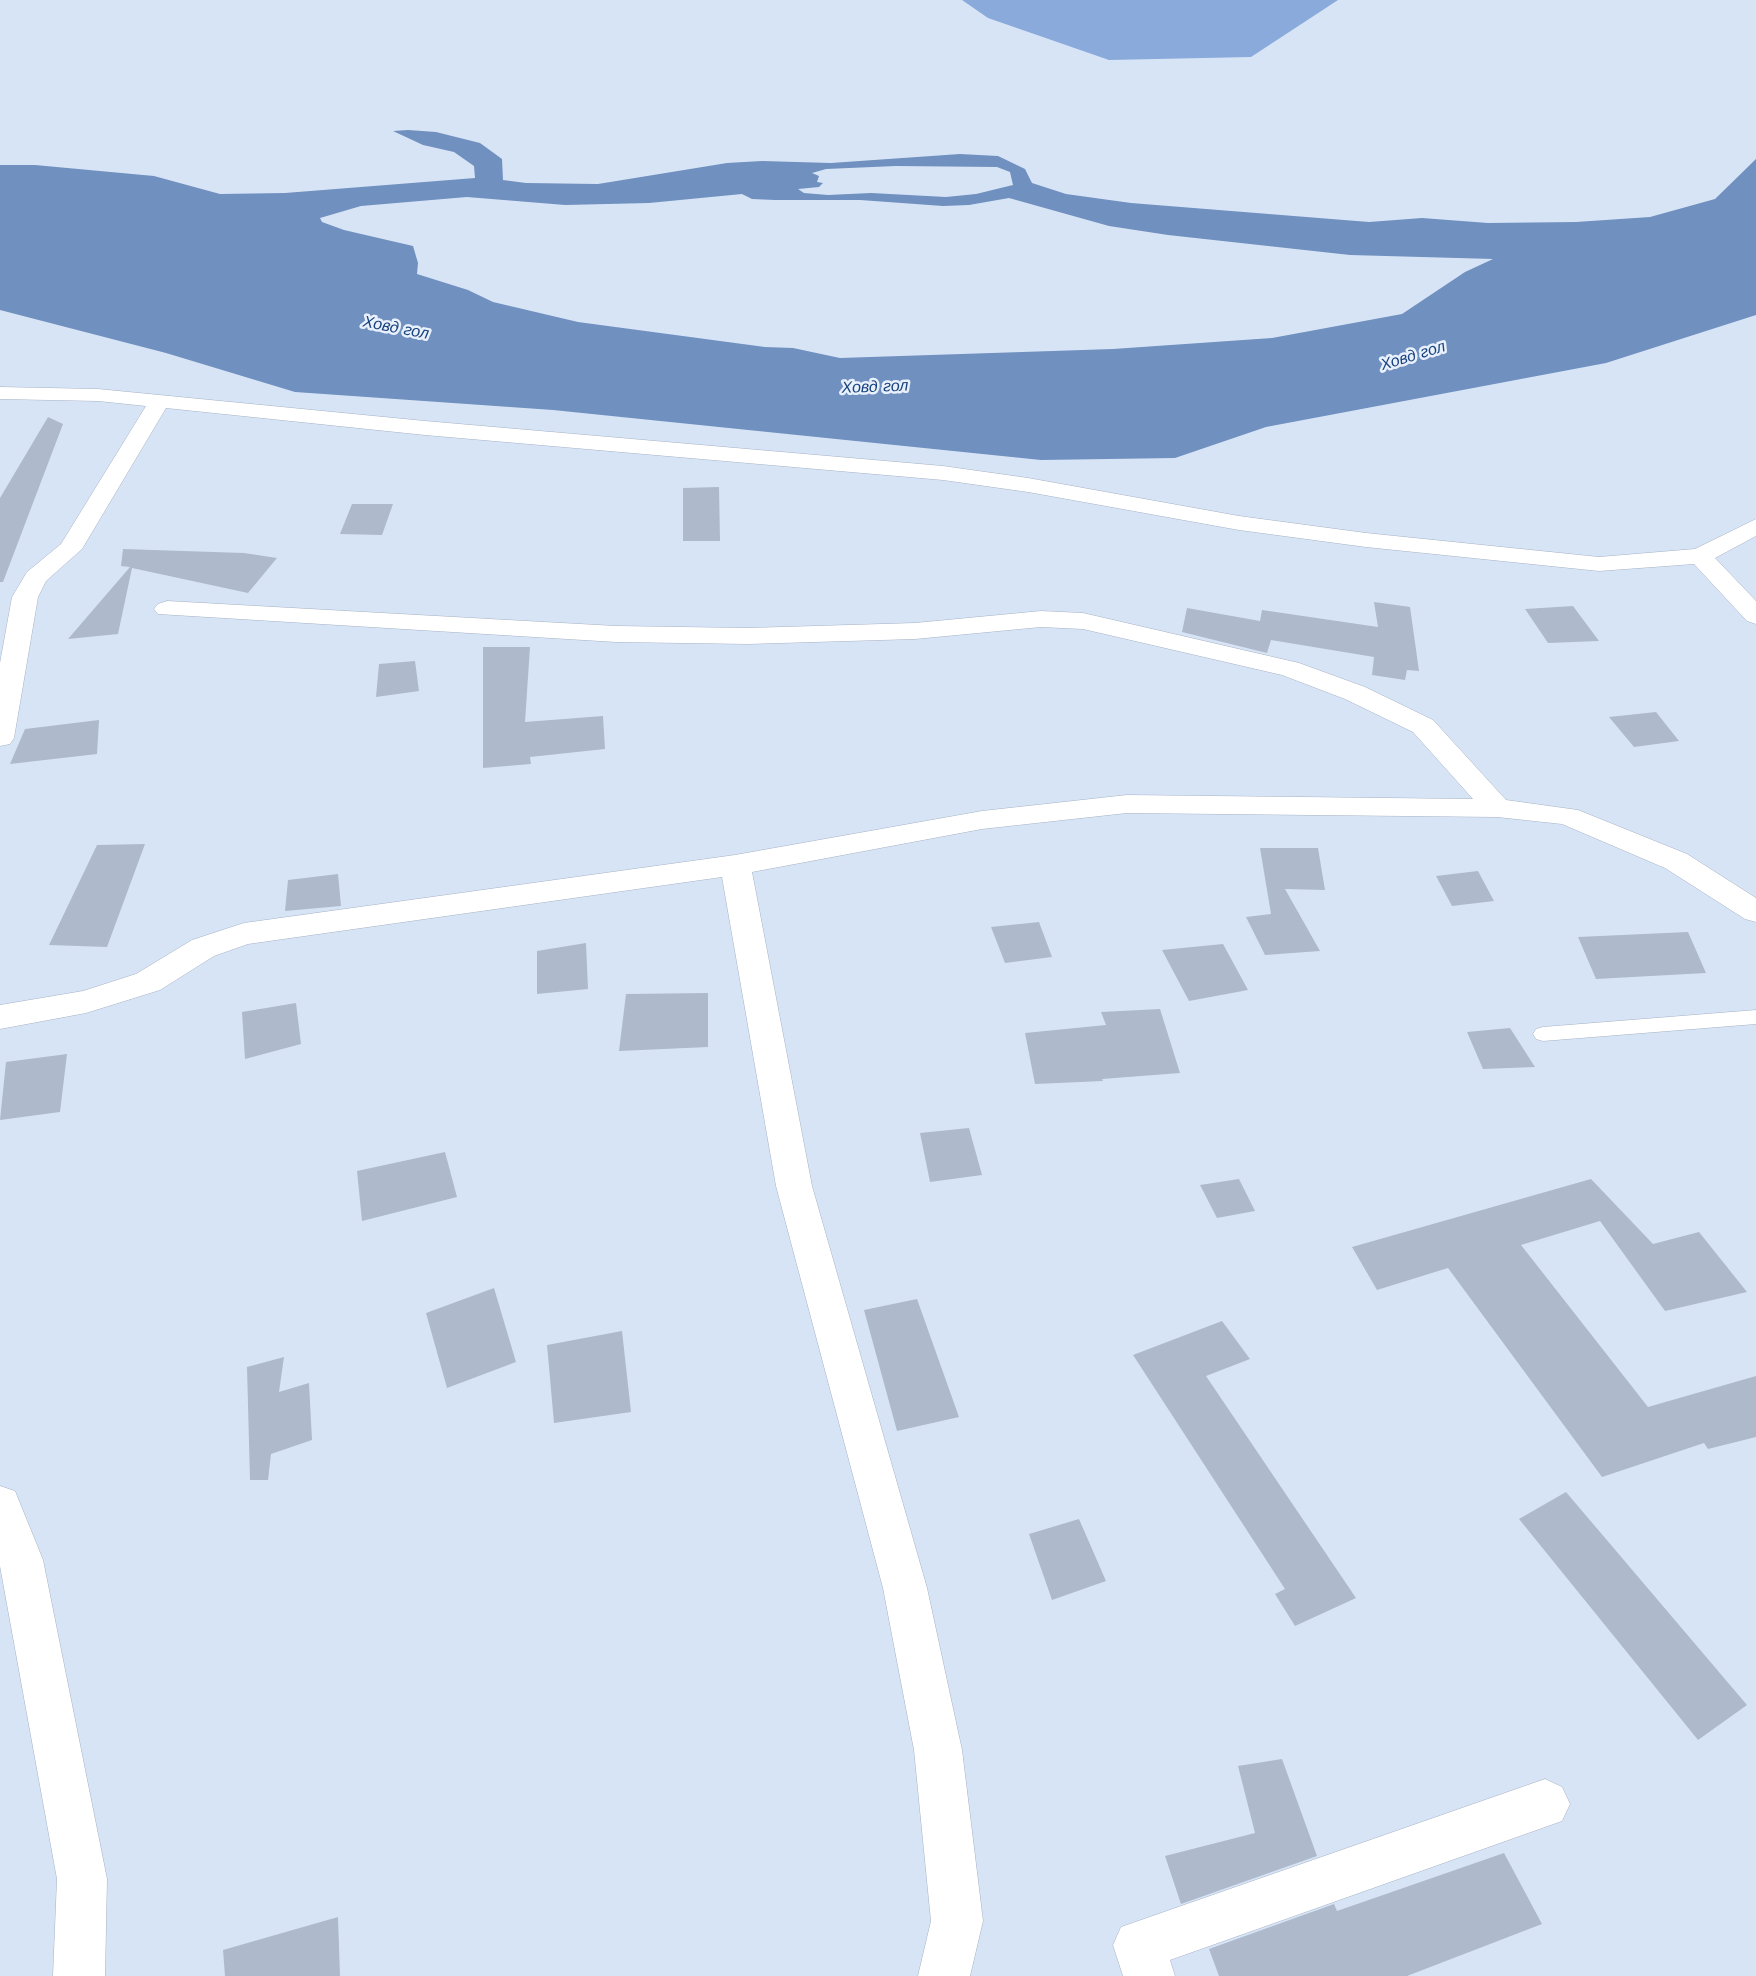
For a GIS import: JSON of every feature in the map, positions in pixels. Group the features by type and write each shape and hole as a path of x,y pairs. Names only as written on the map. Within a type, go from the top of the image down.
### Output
{"street":[{"path":"0,393 98,395 425,428 943,473 1028,485 1239,523 1366,540 1599,564 1700,556 1756,526"},
{"path":"0,738 25,597 36,577 70,549 160,401"},
{"path":"1700,556 1756,616"},
{"path":"167,609 616,634 736,636 915,631 1041,619 1083,621 1290,669 1355,693 1423,726 1497,808"},
{"path":"0,1017 86,1002 148,982 203,948 244,934 735,866 982,820 1127,804 1497,808 1568,816 1676,861 1756,912"},
{"path":"735,866 794,1186 904,1588 938,1750 957,1921 944,1976"},
{"path":"0,1505 21,1560 82,1879 79,1976"},
{"path":"1149,1976 1139,1945 1545,1804"}],"lane":[{"path":"1543,1034 1756,1017"}],"shaded area":[{"path":"962,0 1338,0 1251,57 1109,60 988,18"}],"water":[{"name":"Ховд гол","path":"393,131 436,132 480,143 502,159 503,180 526,183 598,184 727,163 762,161 831,163 960,154 998,156 1025,169 1032,183 1066,194 1131,203 1369,222 1422,218 1488,223 1576,222 1650,217 1715,199 1756,159 1756,315 1606,363 1266,427 1175,458 1041,460 553,410 295,392 166,353 0,310 0,165 35,165 154,176 220,194 285,193 475,178 474,166 454,152 423,145","holes":["896,166 997,167 1010,172 1013,185 976,194 946,197 871,193 828,195 804,193 798,189 819,187 823,183 817,182 819,176 812,173 826,169","742,194 752,199 860,200 943,206 969,205 1009,198 1109,226 1168,235 1350,255 1493,259 1465,272 1402,314 1272,338 1113,349 840,358 793,348 765,347 578,322 493,302 468,290 417,274 418,263 413,246 344,230 322,222 320,218 361,206 467,197 565,205 649,203"]}],"building":[{"path":"48,417 63,424 3,582 0,582 0,498"},
{"path":"719,487 720,541 683,541 683,488"},
{"path":"352,504 393,504 382,535 340,534"},
{"path":"123,549 244,553 277,558 248,593 132,568 118,634 68,639 130,567 121,566"},
{"path":"1374,602 1410,607 1419,671 1407,670 1405,680 1372,675 1374,657 1271,640 1267,653 1182,632 1187,608 1260,621 1262,610 1378,627"},
{"path":"1573,606 1599,641 1548,643 1525,609"},
{"path":"483,647 530,647 525,722 603,716 605,749 530,757 531,764 483,768"},
{"path":"415,661 419,691 376,697 379,664"},
{"path":"1656,712 1679,741 1634,747 1609,717"},
{"path":"99,720 97,754 10,764 25,729"},
{"path":"145,844 107,947 49,945 97,845"},
{"path":"1260,848 1318,848 1325,890 1285,889 1320,951 1265,955 1246,917 1271,914"},
{"path":"1478,871 1494,901 1452,906 1436,876"},
{"path":"338,874 341,906 285,911 288,880"},
{"path":"1039,922 1052,957 1005,963 991,927"},
{"path":"1688,932 1706,973 1596,979 1578,937"},
{"path":"586,943 588,989 537,994 537,951"},
{"path":"1223,944 1248,990 1189,1001 1162,950"},
{"path":"708,993 708,1047 619,1051 626,994"},
{"path":"296,1003 301,1044 245,1059 242,1012"},
{"path":"1160,1009 1180,1073 1102,1079 1103,1081 1035,1084 1025,1033 1106,1025 1101,1012"},
{"path":"1510,1028 1535,1067 1483,1069 1467,1032"},
{"path":"67,1054 60,1112 0,1120 6,1062"},
{"path":"969,1128 982,1175 930,1182 920,1133"},
{"path":"445,1152 457,1197 362,1221 357,1171"},
{"path":"1239,1179 1255,1211 1217,1218 1200,1185"},
{"path":"1591,1179 1653,1244 1699,1232 1747,1292 1665,1311 1600,1221 1521,1245 1648,1407 1756,1376 1756,1437 1708,1449 1704,1443 1602,1477 1448,1268 1377,1290 1352,1247"},
{"path":"494,1288 516,1362 447,1388 426,1313"},
{"path":"917,1299 959,1417 897,1431 864,1310"},
{"path":"1222,1321 1250,1359 1206,1376 1356,1598 1295,1626 1275,1594 1285,1589 1133,1355"},
{"path":"622,1331 631,1412 554,1423 547,1345"},
{"path":"284,1357 279,1392 309,1383 312,1440 271,1454 268,1480 250,1480 247,1367"},
{"path":"1566,1492 1747,1705 1698,1740 1519,1519"},
{"path":"1079,1519 1106,1581 1052,1600 1029,1534"},
{"path":"1282,1759 1317,1856 1181,1904 1165,1856 1255,1833 1238,1766"},
{"path":"1504,1853 1542,1924 1407,1976 1219,1976 1209,1949 1334,1904 1337,1911"},
{"path":"338,1917 340,1976 225,1976 223,1950"}]}
